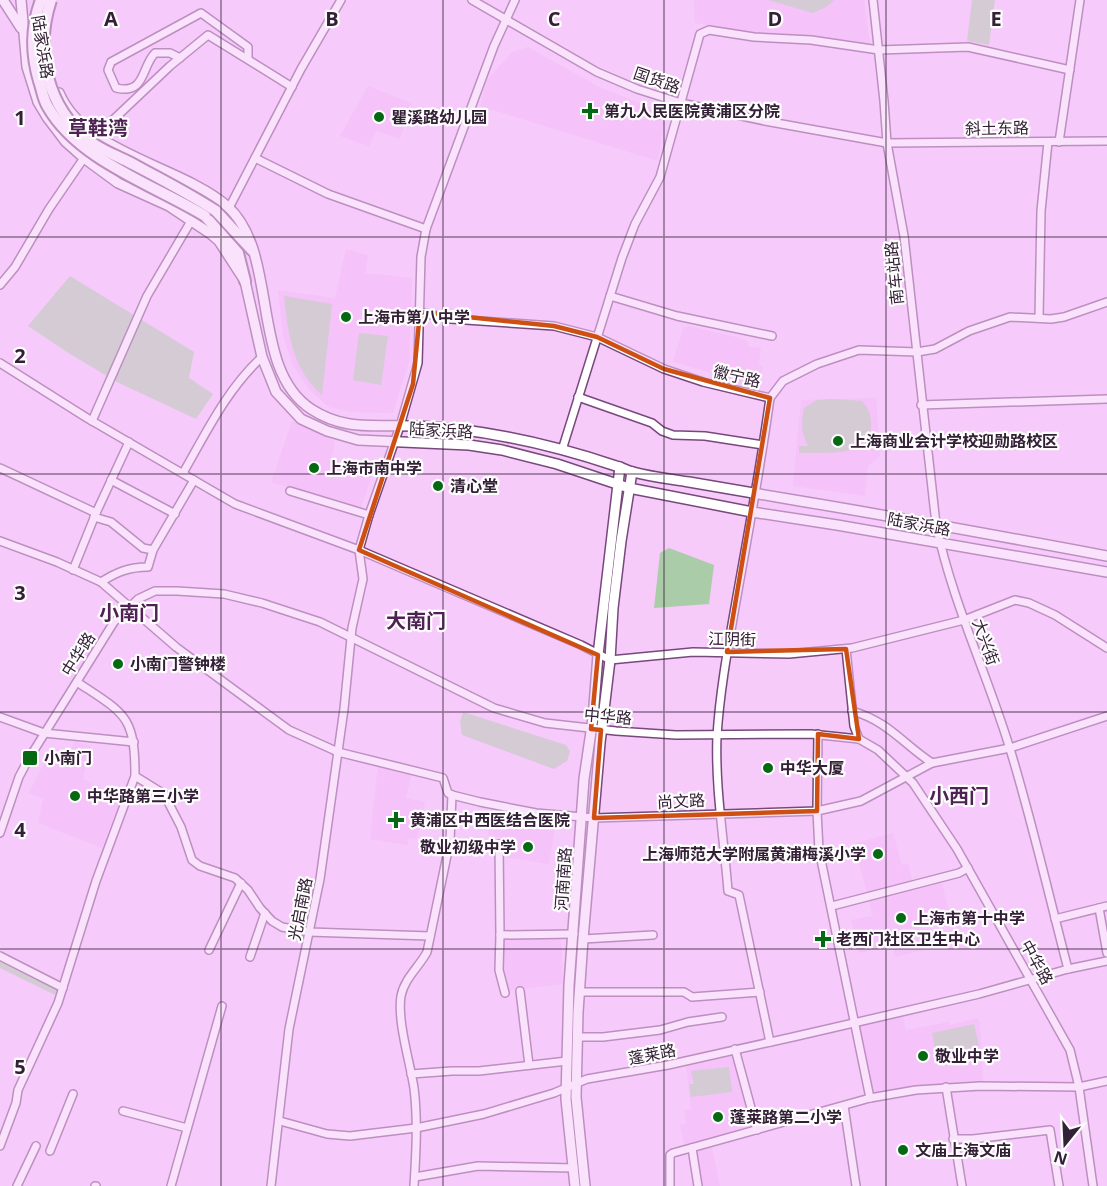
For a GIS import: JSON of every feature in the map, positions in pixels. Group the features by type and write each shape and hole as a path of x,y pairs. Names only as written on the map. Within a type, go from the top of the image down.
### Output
{"highway":[{"path":"41,0 37,10 32,47 47,106 67,133 108,162 204,216 238,253 245,281"},
{"path":"51,0 43,34 45,63 52,92 66,118 91,142 190,194 216,211 252,250"}],"main road":[{"path":"3,0 23,31"},
{"name":"陆家浜路","path":"21,0 27,67 38,102 47,117 66,142 118,183 169,206 219,241 245,281 262,357 276,392 301,419 327,431 358,440 469,445 502,450 557,464 629,489 1107,572"},
{"name":"陆家浜路","path":"35,0 42,8 46,18 49,66 61,98 76,120 96,135 211,195 229,208 245,229 252,250 277,360 290,388 310,408 327,417 359,427 400,426 472,430 561,450 632,472 1107,556"},
{"name":"河南南路","path":"575,1186 566,1088 569,985 594,818 598,655 616,484 620,467"},
{"name":"河南南路","path":"585,1186 576,1084 580,992 578,937 584,779 610,660 614,597 632,472"}],"street":[{"path":"229,208 292,87 342,0"},
{"name":"国货路","path":"472,0 597,72 638,89 681,103 887,143"},
{"path":"359,550 418,363 421,257 426,229 494,46 515,0"},
{"name":"南车站路","path":"873,0 887,143 904,236 921,405 940,543"},
{"path":"1059,142 1080,0"},
{"path":"180,58 170,53 155,53 148,60 145,75 133,88 116,88 108,70 111,62 201,13 248,47 248,59"},
{"path":"561,450 610,296 636,224 660,177 700,34 709,30 754,37 811,40 879,50 968,47 1070,70"},
{"path":"0,285 15,267 49,209 84,158 96,135 208,35 292,87"},
{"name":"斜土东路","path":"887,143 1107,141"},
{"path":"1039,318 1041,211 1048,142"},
{"path":"255,158 328,194 426,229"},
{"path":"92,421 147,296 191,220"},
{"path":"610,296 677,316 772,336"},
{"name":"徽宁路","path":"420,312 451,319 554,326 597,337 664,369 703,382 770,398 783,381 817,364 859,350 917,352 935,349 969,331 1010,317 1064,317 1107,302"},
{"path":"183,473 231,393 248,370 262,357"},
{"name":"江阴街","path":"0,363 92,421 235,504 359,550 610,660 685,652 789,654 846,649 964,620 1015,600 1029,603 1055,615 1107,648"},
{"path":"578,398 652,423 662,431 673,435 705,436 763,446"},
{"path":"770,398 756,493 727,652 717,735 719,813 728,891 739,895 770,1042"},
{"path":"921,405 1107,399"},
{"path":"73,570 95,515 129,442"},
{"path":"0,468 116,526 143,548 153,550"},
{"path":"111,480 175,514"},
{"path":"101,582 120,571 133,567 148,567 153,550 194,480"},
{"path":"290,490 369,515"},
{"path":"0,542 57,562 101,582 184,653 289,730 338,752 443,778 448,793 452,795 450,841 427,952 409,977 401,998 416,1128 414,1186"},
{"name":"大兴街","path":"940,543 964,620 1010,748 1068,969"},
{"name":"光启南路","path":"271,1186 289,1029 320,879 357,599 363,579 359,550"},
{"name":"中华路","path":"0,833 19,777 114,622 138,598 155,591 224,594 262,603 320,622 494,708 545,723 676,735 818,734 859,739 878,750 906,776 968,868 1070,1050 1079,1087 1093,1186"},
{"path":"846,649 854,726 859,739"},
{"path":"0,1146 16,1103 18,1090 42,1041 63,988 96,881 135,776 134,742 122,713 77,682"},
{"path":"852,711 894,731 932,763"},
{"name":"尚文路","path":"452,795 536,813 594,818 817,811 861,801 932,763 1010,748 1107,716"},
{"path":"0,717 44,733 134,742"},
{"path":"818,734 819,850 870,1098"},
{"path":"135,776 164,795 181,827 192,860 200,866 235,878 248,890 265,914 282,927 309,932 430,936"},
{"path":"499,844 499,970 505,993"},
{"path":"832,906 959,873 968,868"},
{"path":"209,950 241,883"},
{"path":"1055,919 1107,906"},
{"path":"1099,908 1107,953"},
{"path":"250,957 265,914"},
{"path":"500,935 578,937 653,934"},
{"path":"0,956 63,988"},
{"name":"蓬莱路","path":"280,1121 327,1134 350,1136 416,1128 484,1114 587,1079 668,1065 855,1023 1107,961"},
{"path":"520,991 529,1065"},
{"path":"580,992 684,992 692,997 760,992"},
{"path":"171,1186 222,1006"},
{"path":"578,1037 660,1030 688,1022 722,1017"},
{"path":"735,1049 757,1130"},
{"path":"411,1074 479,1071 567,1061"},
{"path":"670,1186 670,1155 870,1098 946,1087 1079,1087 1107,1081"},
{"path":"946,1087 962,1186"},
{"path":"50,1151 73,1094"},
{"path":"844,1106 856,1186"},
{"path":"123,1111 187,1128"},
{"path":"953,1139 973,1139 1050,1130 1059,1186"},
{"path":"17,1186 36,1146"},
{"path":"692,1148 698,1186"},
{"path":"415,1177 478,1166 574,1168"}],"highlighted area":[{"path":"420,312 554,326 597,337 664,369 770,398 727,652 846,649 859,739 818,734 817,811 594,818 601,730 591,729 598,655 359,550 413,384"}],"shaded area":[{"path":"694,0 864,0 870,43 811,36 756,33 695,23"},
{"path":"528,47 603,89 665,113 658,161 480,106 487,80 512,52"},
{"name":"瞿溪路幼儿园","path":"368,86 411,103 400,139 376,131 369,146 340,136"},
{"name":"上海市第八中学","path":"346,249 368,255 365,273 412,278 409,361 393,413 352,412 329,407 310,390 293,366 283,335 278,290 335,298"},
{"path":"689,326 736,337 748,341 749,347 761,348 759,364 763,367 758,387 718,379 719,375 673,362 683,328"},
{"name":"上海商业会计学校迎勋路校区","path":"876,398 880,456 868,466 865,496 793,486 801,400"},
{"name":"上海市南中学","path":"292,421 335,441 331,461 372,475 360,511 271,482"},
{"name":"中华路第三小学","path":"74,741 91,746 83,779 121,798 102,848 38,823 43,799 29,793 49,753 54,748 70,753"},
{"name":"黄浦区中西医结合医院","path":"378,764 412,772 406,798 425,802 417,839 409,838 408,845 370,839"},
{"name":"敬业初级中学","path":"491,812 556,821 549,864 504,857 506,838 488,835"},
{"name":"上海师范大学附属黄浦梅溪小学","path":"893,833 902,865 908,864 913,883 868,895 853,844"},
{"name":"上海市第十中学","path":"942,883 950,916 918,924 924,950 895,957 892,946 859,953 851,920 873,916 869,901"},
{"path":"504,938 561,939 563,984 506,991 501,970"},
{"name":"敬业中学","path":"902,1015 906,1030 949,1022 950,1025 978,1018 983,1083 915,1087 876,1094 872,1091 858,1025"},
{"name":"蓬莱路第二小学","path":"733,1054 755,1129 711,1143 720,1186 698,1186 692,1148 685,1149 680,1125 686,1123 684,1110 691,1109 686,1064"}],"green space":[{"path":"768,0 834,0 813,13"},
{"path":"972,0 995,0 989,45 967,41"},
{"path":"70,276 194,352 189,378 213,394 196,419 119,383 28,326"},
{"path":"284,296 332,304 322,395 304,374 293,350"},
{"path":"359,333 388,336 381,385 353,380"},
{"path":"817,400 862,401 870,416 871,427 868,437 862,444 843,452 799,453 799,446 808,446 802,427 804,408"},
{"path":"669,548 714,565 709,604 654,608 660,553"},
{"path":"463,712 566,745 570,751 567,761 554,769 462,735 460,722"},
{"path":"0,959 58,989 55,995 0,968"},
{"path":"974,1024 979,1046 936,1055 932,1033"},
{"path":"729,1067 732,1092 691,1097 689,1084 694,1084 691,1071"}],"place":[{"name":"第九人民医院黄浦区分院","path":"590,111"},
{"name":"瞿溪路幼儿园","path":"379,117"},
{"name":"上海市第八中学","path":"346,317"},
{"name":"上海商业会计学校迎勋路校区","path":"838,441"},
{"name":"上海市南中学","path":"314,468"},
{"name":"清心堂","path":"438,486"},
{"name":"小南门警钟楼","path":"118,664"},
{"name":"小南门","path":"30,758"},
{"name":"中华大厦","path":"768,768"},
{"name":"中华路第三小学","path":"75,796"},
{"name":"黄浦区中西医结合医院","path":"396,820"},
{"name":"敬业初级中学","path":"528,847"},
{"name":"上海师范大学附属黄浦梅溪小学","path":"878,854"},
{"name":"上海市第十中学","path":"901,918"},
{"name":"老西门社区卫生中心","path":"823,939"},
{"name":"敬业中学","path":"923,1056"},
{"name":"蓬莱路第二小学","path":"718,1117"},
{"name":"文庙上海文庙","path":"903,1150"}],"district":[{"name":"草鞋湾","path":"98,127"},
{"name":"小南门","path":"129,612"},
{"name":"大南门","path":"416,620"},
{"name":"小西门","path":"959,795"}]}
